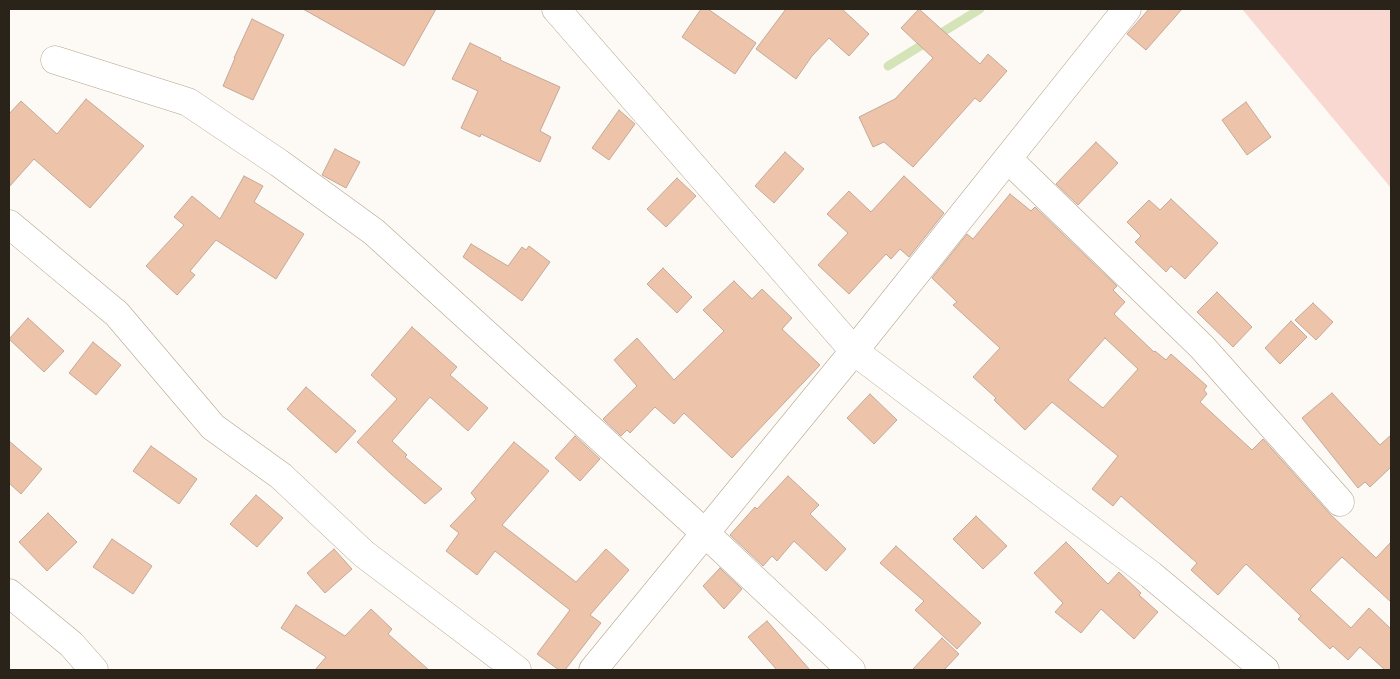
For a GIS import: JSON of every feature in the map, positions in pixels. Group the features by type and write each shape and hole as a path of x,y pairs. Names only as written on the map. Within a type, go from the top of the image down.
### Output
{"street":[{"path":"556,9 854,351 1151,575 1265,670"},
{"path":"593,670 854,351 1126,9"},
{"path":"55,60 188,102 279,163 350,215 381,239 706,534 851,670"},
{"path":"1008,159 1202,347 1340,502"},
{"path":"9,224 117,314 213,427 281,476 364,554 517,670"},
{"path":"9,593 71,644 94,670"}],"shaded area":[{"path":"1242,9 1391,9 1391,188"}],"building":[{"path":"303,9 436,9 404,66"},
{"path":"701,9 708,9 756,43 735,74 682,37"},
{"path":"786,9 842,9 869,34 849,56 829,38 812,56 796,79 756,49"},
{"path":"919,9 980,64 988,54 1007,71 980,102 975,98 913,167 884,142 873,147 859,117 895,99 933,58 901,28"},
{"path":"1149,9 1182,9 1146,50 1127,34"},
{"path":"252,19 284,35 253,100 223,86"},
{"path":"470,43 501,58 500,60 560,87 540,131 551,137 540,162 481,134 480,137 461,128 478,91 452,79"},
{"path":"86,99 144,146 90,208 34,159 9,187 9,114 21,101 57,134"},
{"path":"1246,102 1271,137 1247,155 1222,120"},
{"path":"619,110 635,124 609,160 592,148"},
{"path":"1096,142 1118,163 1078,205 1056,184"},
{"path":"335,149 360,162 346,188 322,175"},
{"path":"785,152 804,169 774,203 755,186"},
{"path":"244,176 263,186 254,202 304,234 276,279 216,240 190,271 195,275 177,295 146,266 184,225 174,217 192,196 220,219"},
{"path":"904,176 944,213 909,257 900,249 891,259 886,254 849,294 818,265 848,233 827,214 849,191 871,212"},
{"path":"677,178 696,196 666,227 647,209"},
{"path":"1010,194 1031,211 1035,207 1117,286 1113,290 1125,302 1114,314 1154,352 1166,360 1171,354 1207,386 1204,390 1207,394 1200,402 1252,450 1263,439 1330,514 1376,558 1391,542 1391,602 1342,557 1310,590 1351,628 1369,608 1391,629 1391,670 1385,670 1360,647 1348,660 1333,646 1330,649 1298,619 1301,616 1246,564 1218,595 1191,570 1197,563 1121,496 1113,506 1092,489 1118,456 1052,402 1025,430 994,400 996,398 973,377 1000,348 953,305 957,302 932,278 967,234 973,239","holes":["1105,338 1138,369 1103,408 1068,380"]},
{"path":"1171,199 1218,243 1185,279 1171,266 1166,272 1135,242 1141,236 1127,222 1149,200 1160,210"},
{"path":"471,244 508,266 522,247 526,250 529,246 550,262 522,301 463,257"},
{"path":"663,268 692,297 677,313 647,284"},
{"path":"734,281 752,299 762,289 792,318 782,329 820,365 732,458 684,413 674,424 655,407 630,433 627,430 621,436 603,419 637,386 614,360 637,338 674,380 724,331 703,310"},
{"path":"1217,292 1252,327 1233,347 1197,312"},
{"path":"1313,303 1333,322 1316,340 1295,320"},
{"path":"28,318 64,351 44,372 9,339"},
{"path":"1291,321 1307,337 1280,364 1265,348"},
{"path":"412,327 457,367 450,375 488,408 468,431 430,397 392,441 407,455 405,457 442,489 425,504 357,442 397,399 371,375"},
{"path":"93,342 121,365 96,395 69,373"},
{"path":"306,387 356,431 336,453 287,409"},
{"path":"1332,393 1380,445 1391,435 1391,467 1370,487 1365,482 1358,488 1302,418"},
{"path":"870,394 897,420 874,444 847,418"},
{"path":"575,436 600,459 580,481 555,458"},
{"path":"9,441 42,469 21,494 9,483"},
{"path":"514,442 549,471 502,525 576,582 606,549 629,570 590,615 601,623 565,670 559,670 537,654 570,610 495,551 477,575 446,551 459,533 450,526 476,499 471,493"},
{"path":"151,446 197,479 179,504 133,471"},
{"path":"788,476 819,505 810,514 846,549 826,571 794,541 777,561 772,556 763,566 730,535 755,507 757,509"},
{"path":"256,495 283,518 257,547 230,524"},
{"path":"48,513 77,542 47,571 19,542"},
{"path":"976,516 1007,546 983,569 953,539"},
{"path":"112,539 152,566 133,594 93,567"},
{"path":"1066,542 1108,584 1119,572 1141,593 1139,595 1158,612 1134,639 1101,609 1081,633 1055,612 1063,603 1034,573"},
{"path":"896,546 981,623 957,649 915,610 924,601 880,563"},
{"path":"334,549 352,569 325,593 307,573"},
{"path":"720,568 742,589 724,609 703,586"},
{"path":"296,605 345,636 371,609 392,629 388,634 429,670 315,670 326,657 281,628"},
{"path":"767,621 810,670 777,670 748,637"},
{"path":"942,638 959,654 944,670 912,670"}],"waterway":[{"path":"888,66 980,9"}]}
